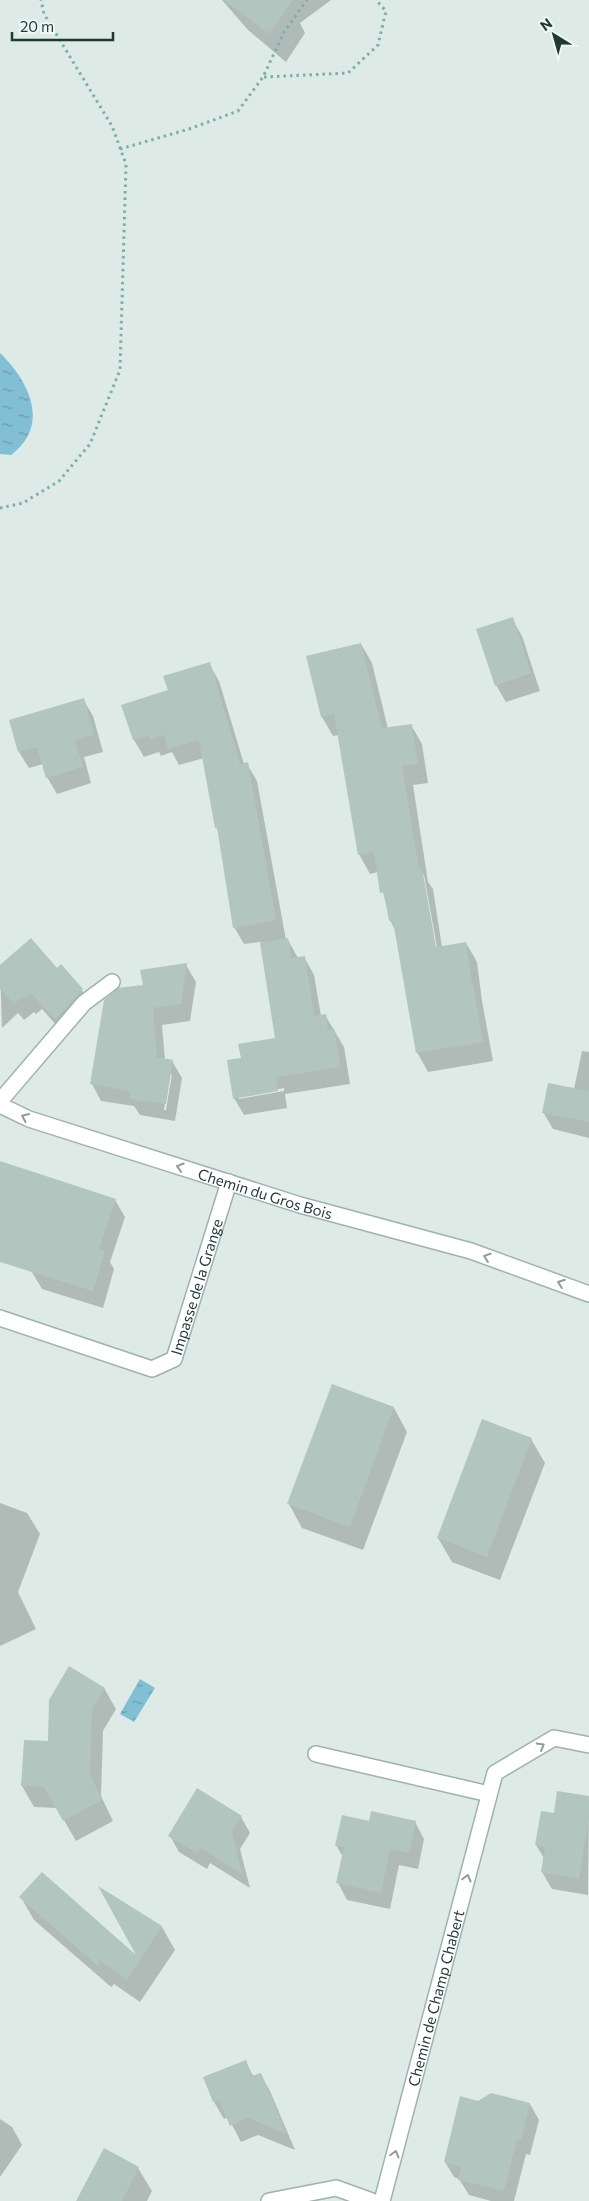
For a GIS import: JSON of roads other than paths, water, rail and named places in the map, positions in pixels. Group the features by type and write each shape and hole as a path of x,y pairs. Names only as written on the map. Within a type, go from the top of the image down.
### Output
{"street":[{"path":"0,1101 84,1003 112,982"},
{"name":"Chemin du Gros Bois","path":"0,1105 29,1119 300,1205 471,1251 589,1294"},
{"name":"Impasse de la Grange","path":"0,1318 152,1369 174,1359 229,1182"},
{"name":"Chemin de Champ Chabert","path":"382,2201 495,1773 554,1738 589,1745"},
{"path":"316,1754 490,1794"},
{"path":"269,2201 336,2188 372,2201"}],"water":[{"path":"0,353 20,377 27,390 33,417 30,430 23,443 11,455 0,454"},
{"path":"140,1679 155,1688 134,1722 120,1714"}]}
